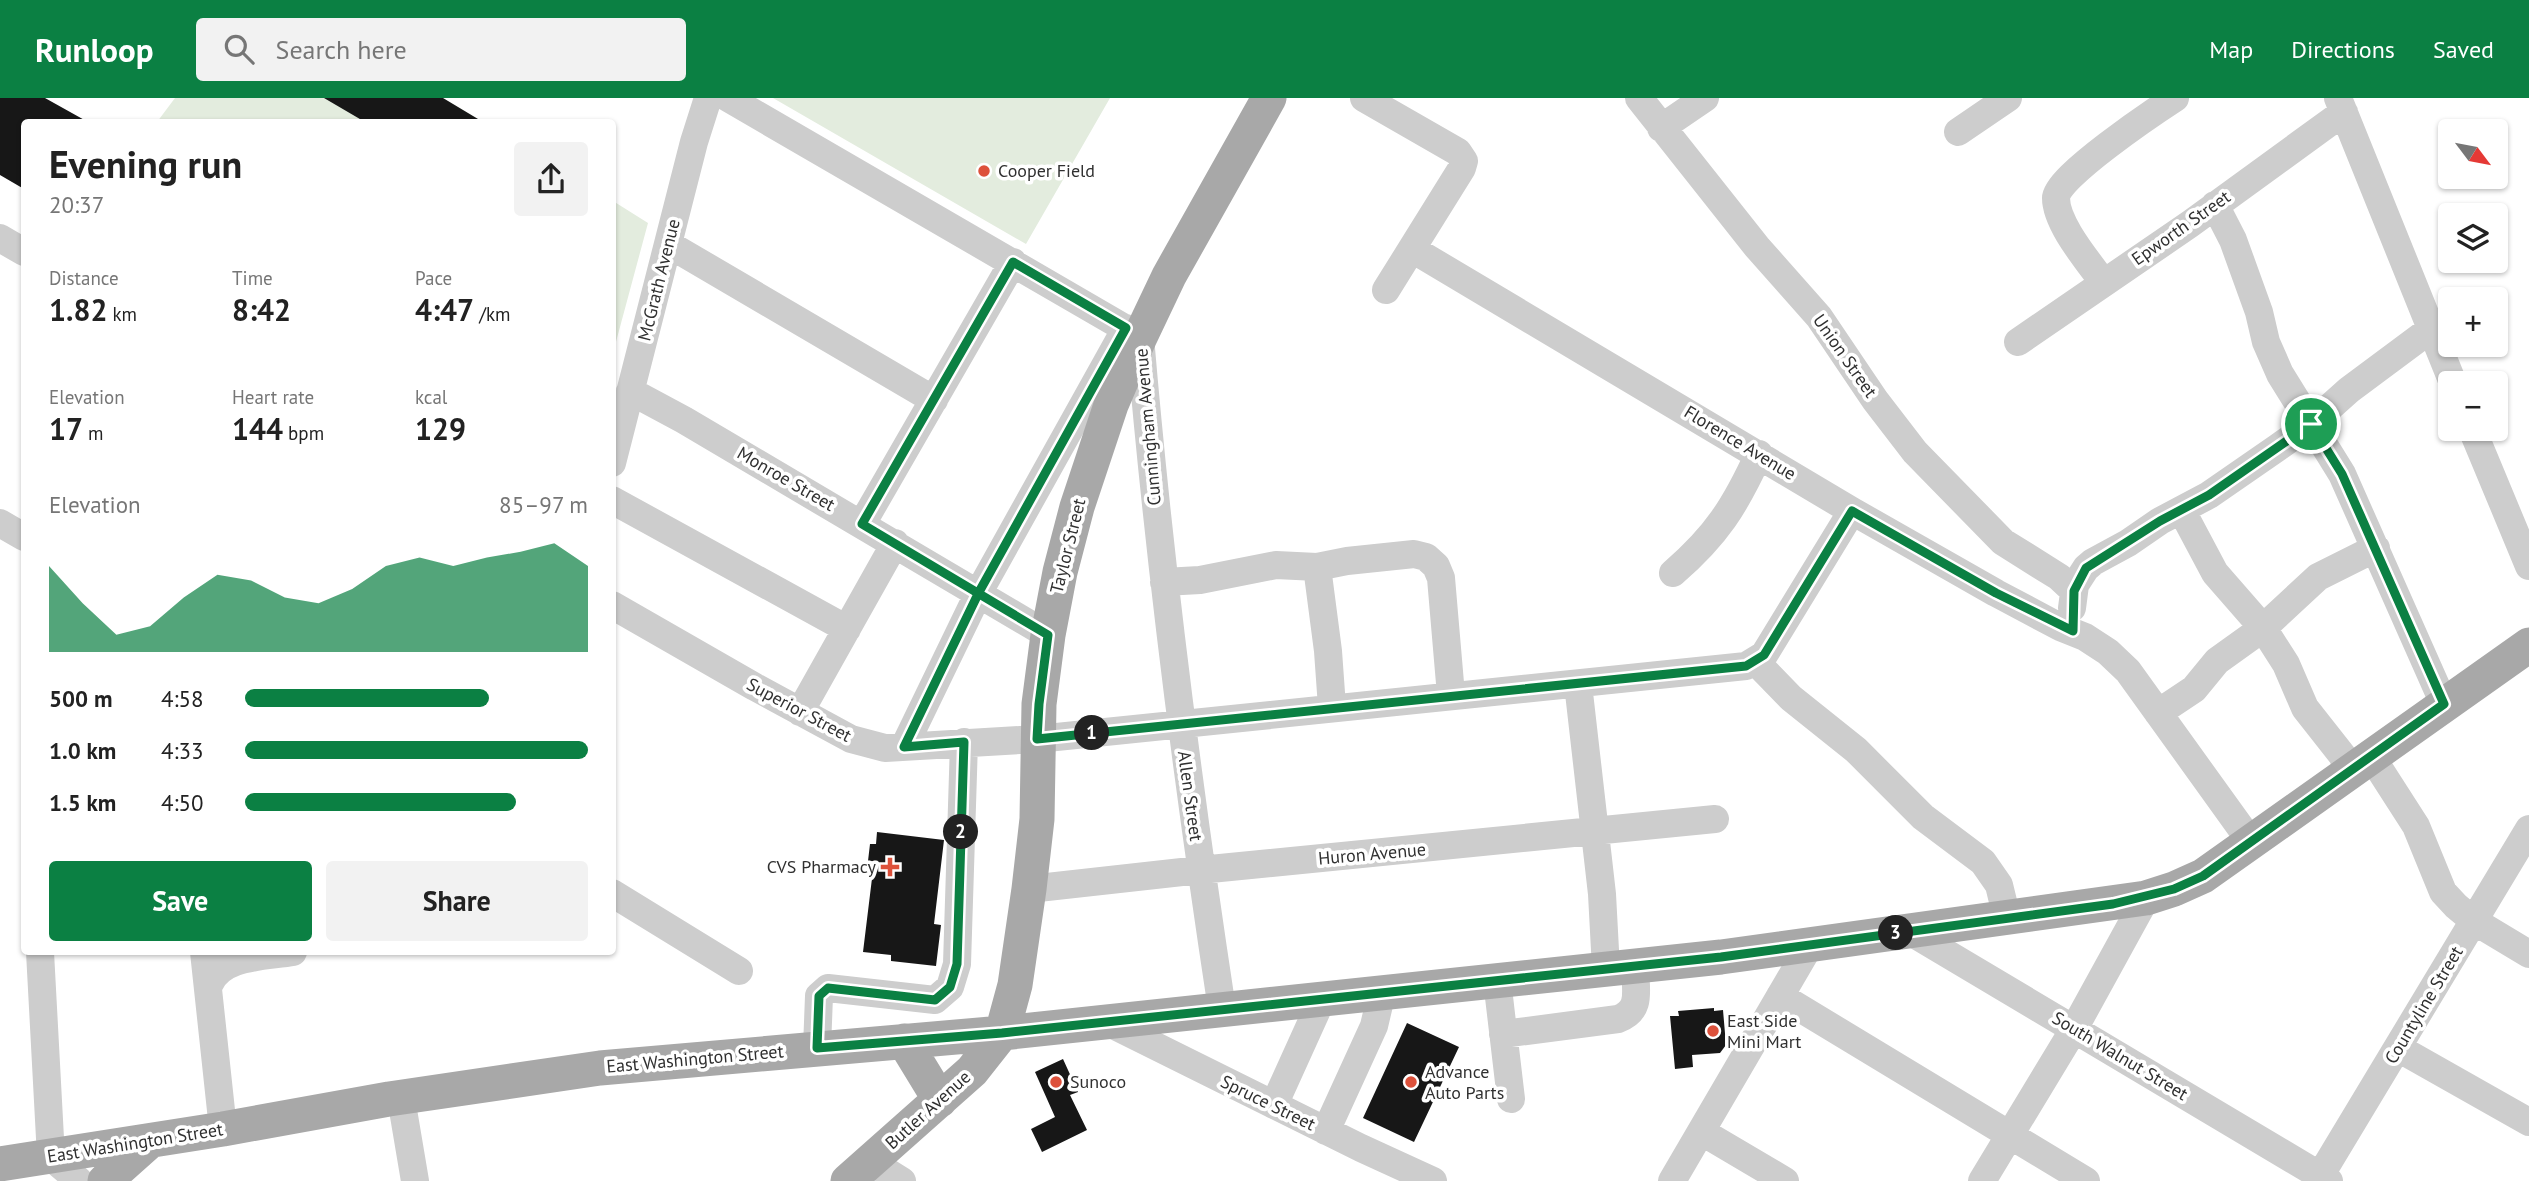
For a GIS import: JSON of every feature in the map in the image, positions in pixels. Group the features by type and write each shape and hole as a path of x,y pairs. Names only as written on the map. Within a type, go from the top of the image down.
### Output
{"main road":[{"name":"Taylor Street","path":"1002,1033 1015,985 1029,889 1037,819 1039,704 1048,635 1060,572 1081,495 1133,332 1169,276 1269,98"},
{"name":"East Washington Street","path":"0,1164 600,1068 1002,1033 1621,967 1909,932 2146,898 2203,876 2529,645"},
{"name":"Butler Avenue","path":"859,1171 972,1071 1002,1033"},
{"path":"904,1041 940,1100"},
{"path":"105,1181 150,1141"}],"street":[{"name":"McGrath Avenue","path":"616,447 694,142 708,98"},
{"name":"Cunningham Avenue","path":"728,98 1133,332 1164,582"},
{"path":"1364,98 1458,152 1464,160 1462,168 1386,290"},
{"name":"Union Street","path":"1639,98 1757,247 1819,317 1875,400 1915,452 2003,542 2059,578 2074,591"},
{"path":"1661,128 1705,98"},
{"path":"1958,132 2008,98"},
{"path":"2103,282 2070,235 2055,196 2060,185 2099,152 2175,98"},
{"path":"2341,105 2448,371"},
{"name":"Epworth Street","path":"2018,342 2215,205 2341,105"},
{"path":"2215,205 2233,240 2259,312 2266,342 2280,374 2342,474 2444,704"},
{"path":"0,238 21,250"},
{"path":"668,244 934,400"},
{"name":"Florence Avenue","path":"1412,249 1852,511 1996,593 2073,631"},
{"path":"862,524 1013,262"},
{"path":"2251,842 2128,671 2108,652 2073,631 2074,591 2086,568 2093,562 2209,495 2311,424 2349,390 2431,328"},
{"name":"Taylor Street","path":"904,747 979,592 1133,332"},
{"name":"Monroe Street","path":"630,391 979,592 1048,635"},
{"path":"2477,441 2529,566"},
{"path":"1673,573 1715,533 1742,492 1759,454"},
{"path":"616,502 847,629"},
{"path":"1852,511 1764,655 1756,662 1791,698 1856,750 1923,817 1973,852 1993,875 2002,893 2007,918"},
{"path":"2182,511 2215,573 2263,628 2286,664 2305,708 2342,755 2361,764 2416,826 2443,891 2474,921 2529,954"},
{"path":"0,523 21,535"},
{"path":"800,712 895,543"},
{"path":"2158,713 2194,689 2217,661 2263,628 2318,577 2376,548"},
{"path":"1164,582 1200,580 1276,565 1317,567 1413,554 1426,558 1436,566 1441,578 1451,695"},
{"path":"1317,567 1332,708"},
{"name":"Allen Street","path":"1164,582 1180,723 1222,1009"},
{"name":"Superior Street","path":"616,607 800,712 867,746 885,748 1037,739 1578,684 1746,666 1756,662"},
{"path":"1503,1034 1618,1019 1629,1015 1635,1006 1621,967 1602,894 1578,684"},
{"path":"817,1048 819,996 828,988 935,1000 950,987 957,964 964,742"},
{"name":"Huron Avenue","path":"1029,889 1714,819"},
{"name":"Countyline Street","path":"2322,1179 2529,829"},
{"path":"616,895 739,971"},
{"path":"1982,1181 2074,1029 2146,898"},
{"name":"South Walnut Street","path":"1909,932 2322,1179"},
{"path":"1672,1181 1810,945"},
{"path":"40,955 51,1157 79,1181"},
{"path":"204,955 223,1129"},
{"path":"209,985 213,975 227,964 276,955"},
{"path":"1497,980 1511,1099"},
{"path":"1326,1131 1374,1026 1382,992"},
{"path":"1780,996 2087,1181"},
{"path":"1274,1105 1322,999"},
{"name":"Spruce Street","path":"1105,1021 1433,1181"},
{"path":"2398,1048 2529,1122"},
{"path":"401,1098 415,1181"},
{"path":"1702,1132 1785,1181"},
{"path":"859,1171 902,1181"}],"shaded area":[{"path":"175,98 443,98 478,119 159,119"},
{"name":"Cooper Field","path":"773,98 1110,98 1026,244"},
{"path":"616,203 648,223 616,342"}],"building":[{"path":"0,98 45,98 83,119 21,119 21,187 0,175"},
{"path":"324,98 443,98 478,119 360,119"},
{"name":"CVS Pharmacy","path":"877,832 944,840 934,924 941,925 936,966 891,961 891,955 863,952 874,862 868,861 870,844 876,844"},
{"path":"1714,1008 1714,1011 1723,1010 1726,1045 1720,1053 1692,1055 1693,1067 1675,1069 1670,1016 1679,1016 1678,1011"},
{"name":"Advance Auto Parts","path":"1407,1023 1459,1047 1414,1142 1363,1118"},
{"path":"1063,1059 1078,1092 1070,1095 1087,1130 1042,1152 1031,1129 1055,1117 1035,1072"}],"place":[{"name":"Cooper Field","path":"984,171"},
{"name":"CVS Pharmacy","path":"890,867"},
{"name":"East Side Mini Mart","path":"1713,1031"},
{"name":"Sunoco","path":"1056,1082"},
{"name":"Advance Auto Parts","path":"1411,1082"}],"route":[{"path":"2311,424 2209,495 2160,521 2086,568 2075,585 2073,631 2060,627 1996,593 1852,511 1764,655 1746,666 1037,739 1048,635 979,592 862,524 1013,262 1126,328 979,592 904,747 964,742 957,964 950,987 935,1000 828,988 819,996 817,1048 1002,1033 1721,957 2113,904 2174,889 2203,876 2444,704 2342,474 2311,424"}]}
